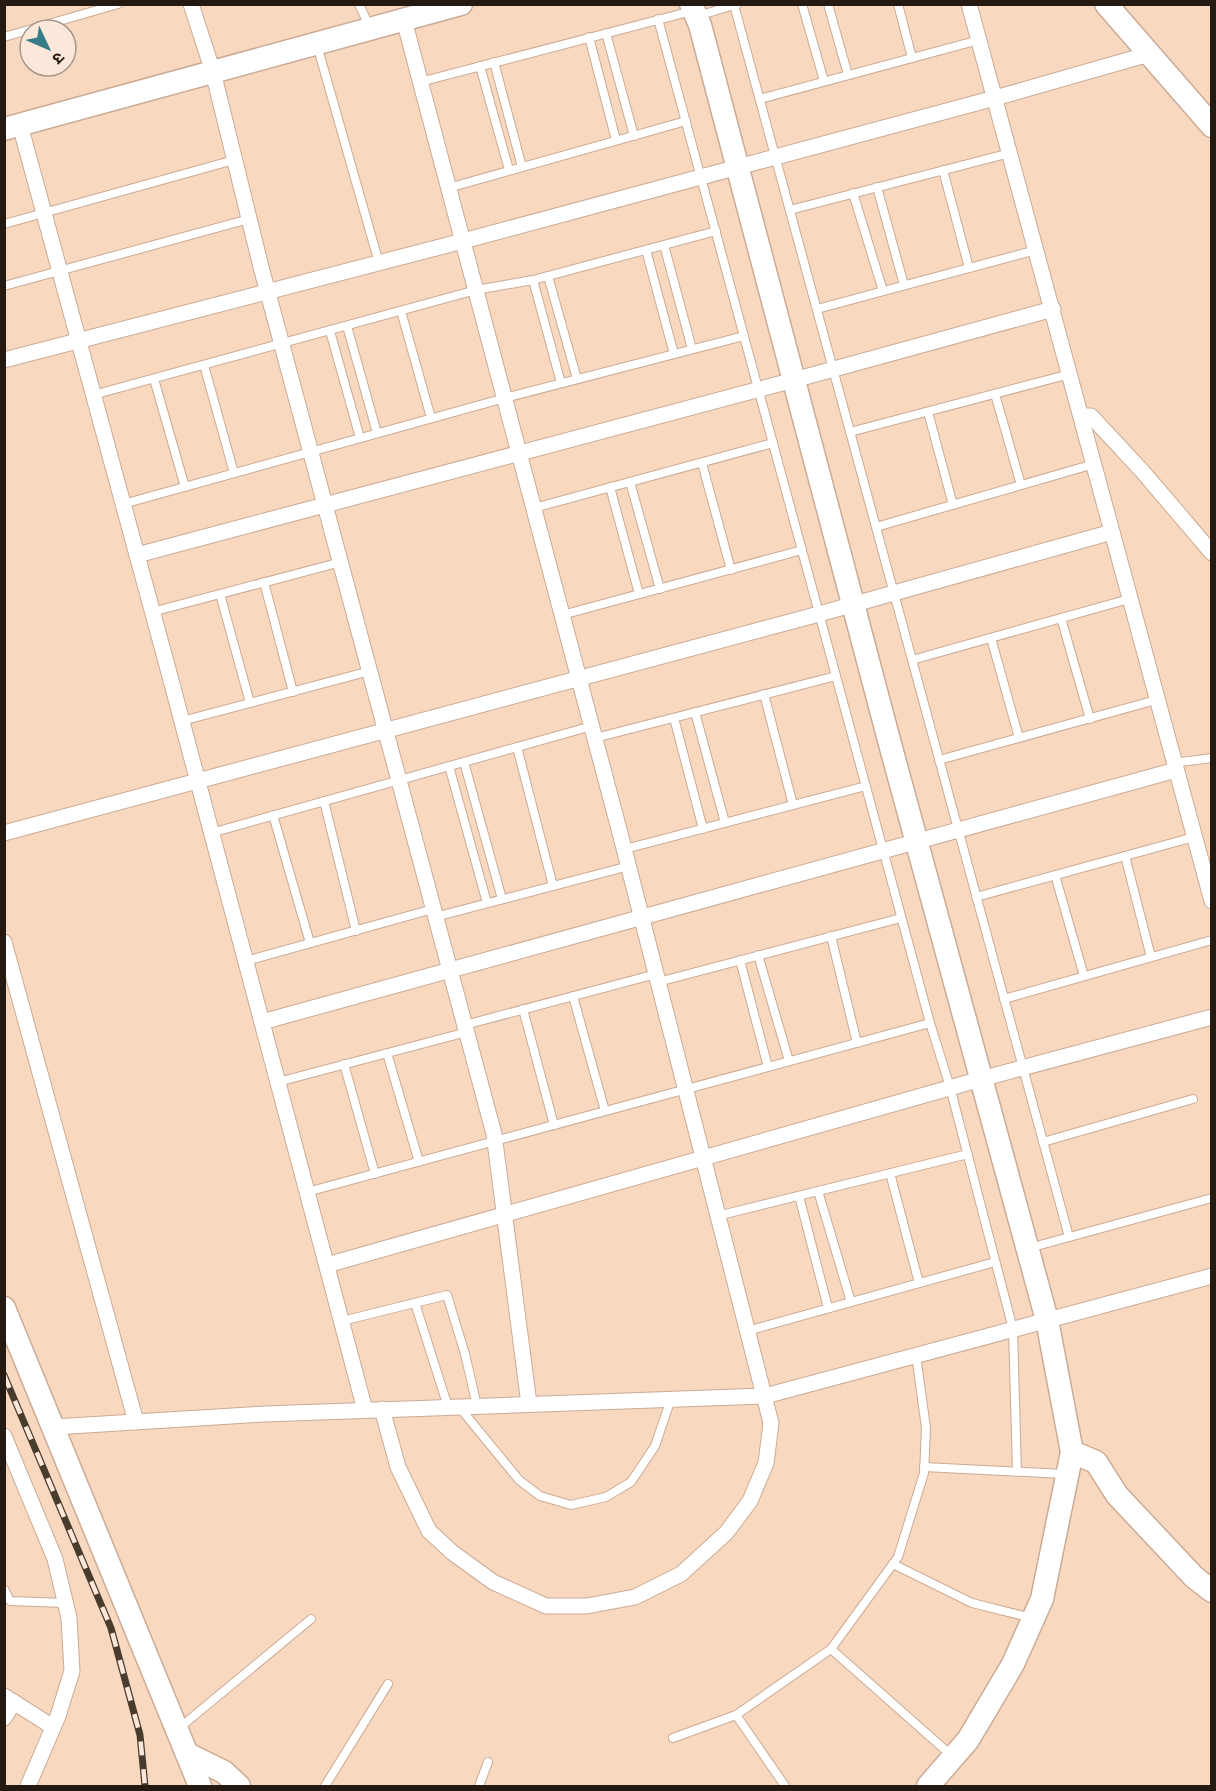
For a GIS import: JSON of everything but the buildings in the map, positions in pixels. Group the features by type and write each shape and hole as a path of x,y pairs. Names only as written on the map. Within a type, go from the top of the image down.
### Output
{"street":[{"path":"192,4 213,72 267,291 326,504 495,1141 529,1404"},
{"path":"365,1410 44,213 9,124 213,72 461,4"},
{"path":"969,4 1211,900"},
{"path":"1106,4 1212,126"},
{"path":"694,10 1047,1320 1072,1452 1042,1599 1013,1664 968,1740 928,1786"},
{"path":"382,1409 398,1467 429,1531 453,1553 493,1582 546,1606 587,1606 635,1597 681,1574 726,1533 750,1501 765,1463 771,1423 625,849 404,20"},
{"path":"4,360 463,241 995,98 1149,54"},
{"path":"137,555 1053,309"},
{"path":"1081,416 1091,416 1143,472 1212,553"},
{"path":"4,833 853,605 1112,532"},
{"path":"262,1022 917,842 1174,766"},
{"path":"4,942 136,1422"},
{"path":"327,1265 950,1087 1212,1017"},
{"path":"54,1426 382,1409 765,1396 1212,1276"},
{"path":"4,1308 200,1786"},
{"path":"4,1437 55,1559 69,1618 72,1671 53,1727 28,1786"},
{"path":"1072,1452 1096,1462 1117,1495 1194,1577 1212,1591"},
{"path":"4,1718 9,1699 53,1727"},
{"path":"187,1754 224,1772 239,1786"}],"lane":[{"path":"4,37 118,4"},
{"path":"359,4 371,29"},
{"path":"802,4 824,81"},
{"path":"828,4 848,75"},
{"path":"898,4 912,58"},
{"path":"420,82 694,10 736,5 1069,1237"},
{"path":"658,19 930,1023 950,1087 1013,1329 1017,1472"},
{"path":"606,33 634,136"},
{"path":"588,38 616,140"},
{"path":"760,99 979,40"},
{"path":"317,44 379,262"},
{"path":"494,62 522,167"},
{"path":"480,66 509,170"},
{"path":"448,188 686,121"},
{"path":"790,210 1010,153"},
{"path":"4,224 234,160"},
{"path":"943,170 969,268"},
{"path":"878,187 904,285"},
{"path":"853,193 883,291"},
{"path":"4,285 249,219"},
{"path":"93,395 476,290 533,280 716,231"},
{"path":"664,245 692,350"},
{"path":"646,250 674,354"},
{"path":"817,309 1036,250"},
{"path":"548,276 578,379"},
{"path":"533,280 561,383"},
{"path":"400,311 431,418"},
{"path":"347,326 378,433"},
{"path":"330,330 360,438"},
{"path":"123,504 431,418 744,336"},
{"path":"204,365 234,473"},
{"path":"850,432 1070,374"},
{"path":"154,379 185,487"},
{"path":"995,394 1021,485"},
{"path":"928,412 953,505"},
{"path":"534,508 773,443"},
{"path":"702,463 731,570"},
{"path":"876,527 1094,464"},
{"path":"630,482 660,589"},
{"path":"610,487 639,594"},
{"path":"562,615 802,550"},
{"path":"152,612 341,562"},
{"path":"264,582 293,692"},
{"path":"220,594 250,703"},
{"path":"912,660 1129,599"},
{"path":"1061,618 1090,719"},
{"path":"991,638 1019,738"},
{"path":"182,721 370,671"},
{"path":"212,833 518,747 674,718 836,676"},
{"path":"764,694 793,805"},
{"path":"939,760 1156,700"},
{"path":"695,712 725,823"},
{"path":"674,718 703,829"},
{"path":"518,747 553,886"},
{"path":"1174,766 1212,758"},
{"path":"464,762 502,899"},
{"path":"449,766 487,903"},
{"path":"625,849 866,786"},
{"path":"324,801 356,931"},
{"path":"273,815 310,943"},
{"path":"976,897 1194,837"},
{"path":"1125,856 1151,957"},
{"path":"246,961 356,931 487,903 629,866"},
{"path":"1055,875 1084,976"},
{"path":"278,1082 387,1053 523,1009 740,960 902,918"},
{"path":"831,936 856,1043"},
{"path":"1004,999 1212,940"},
{"path":"758,955 789,1061"},
{"path":"740,960 768,1067"},
{"path":"573,996 605,1111"},
{"path":"523,1009 554,1125"},
{"path":"307,1192 930,1023"},
{"path":"387,1053 419,1162"},
{"path":"344,1064 375,1174"},
{"path":"1043,1142 1193,1099"},
{"path":"717,1216 968,1154"},
{"path":"890,1173 919,1283"},
{"path":"818,1191 851,1302"},
{"path":"798,1196 828,1308"},
{"path":"1028,1249 1212,1198"},
{"path":"747,1331 995,1262"},
{"path":"342,1321 447,1294 465,1354 477,1406"},
{"path":"415,1303 453,1407 519,1480 540,1496 571,1505 606,1497 632,1482 655,1446 671,1399"},
{"path":"673,1738 736,1714 831,1650 898,1557 924,1473 926,1428 916,1355"},
{"path":"924,1467 1067,1474"},
{"path":"893,1564 972,1603 1033,1619"},
{"path":"4,1588 10,1601 65,1603"},
{"path":"178,1730 310,1619"},
{"path":"831,1650 953,1757"},
{"path":"325,1786 388,1684"},
{"path":"736,1714 785,1786"},
{"path":"480,1786 488,1762"}],"railway":[{"path":"4,1375 111,1628 140,1735 145,1786"}]}
